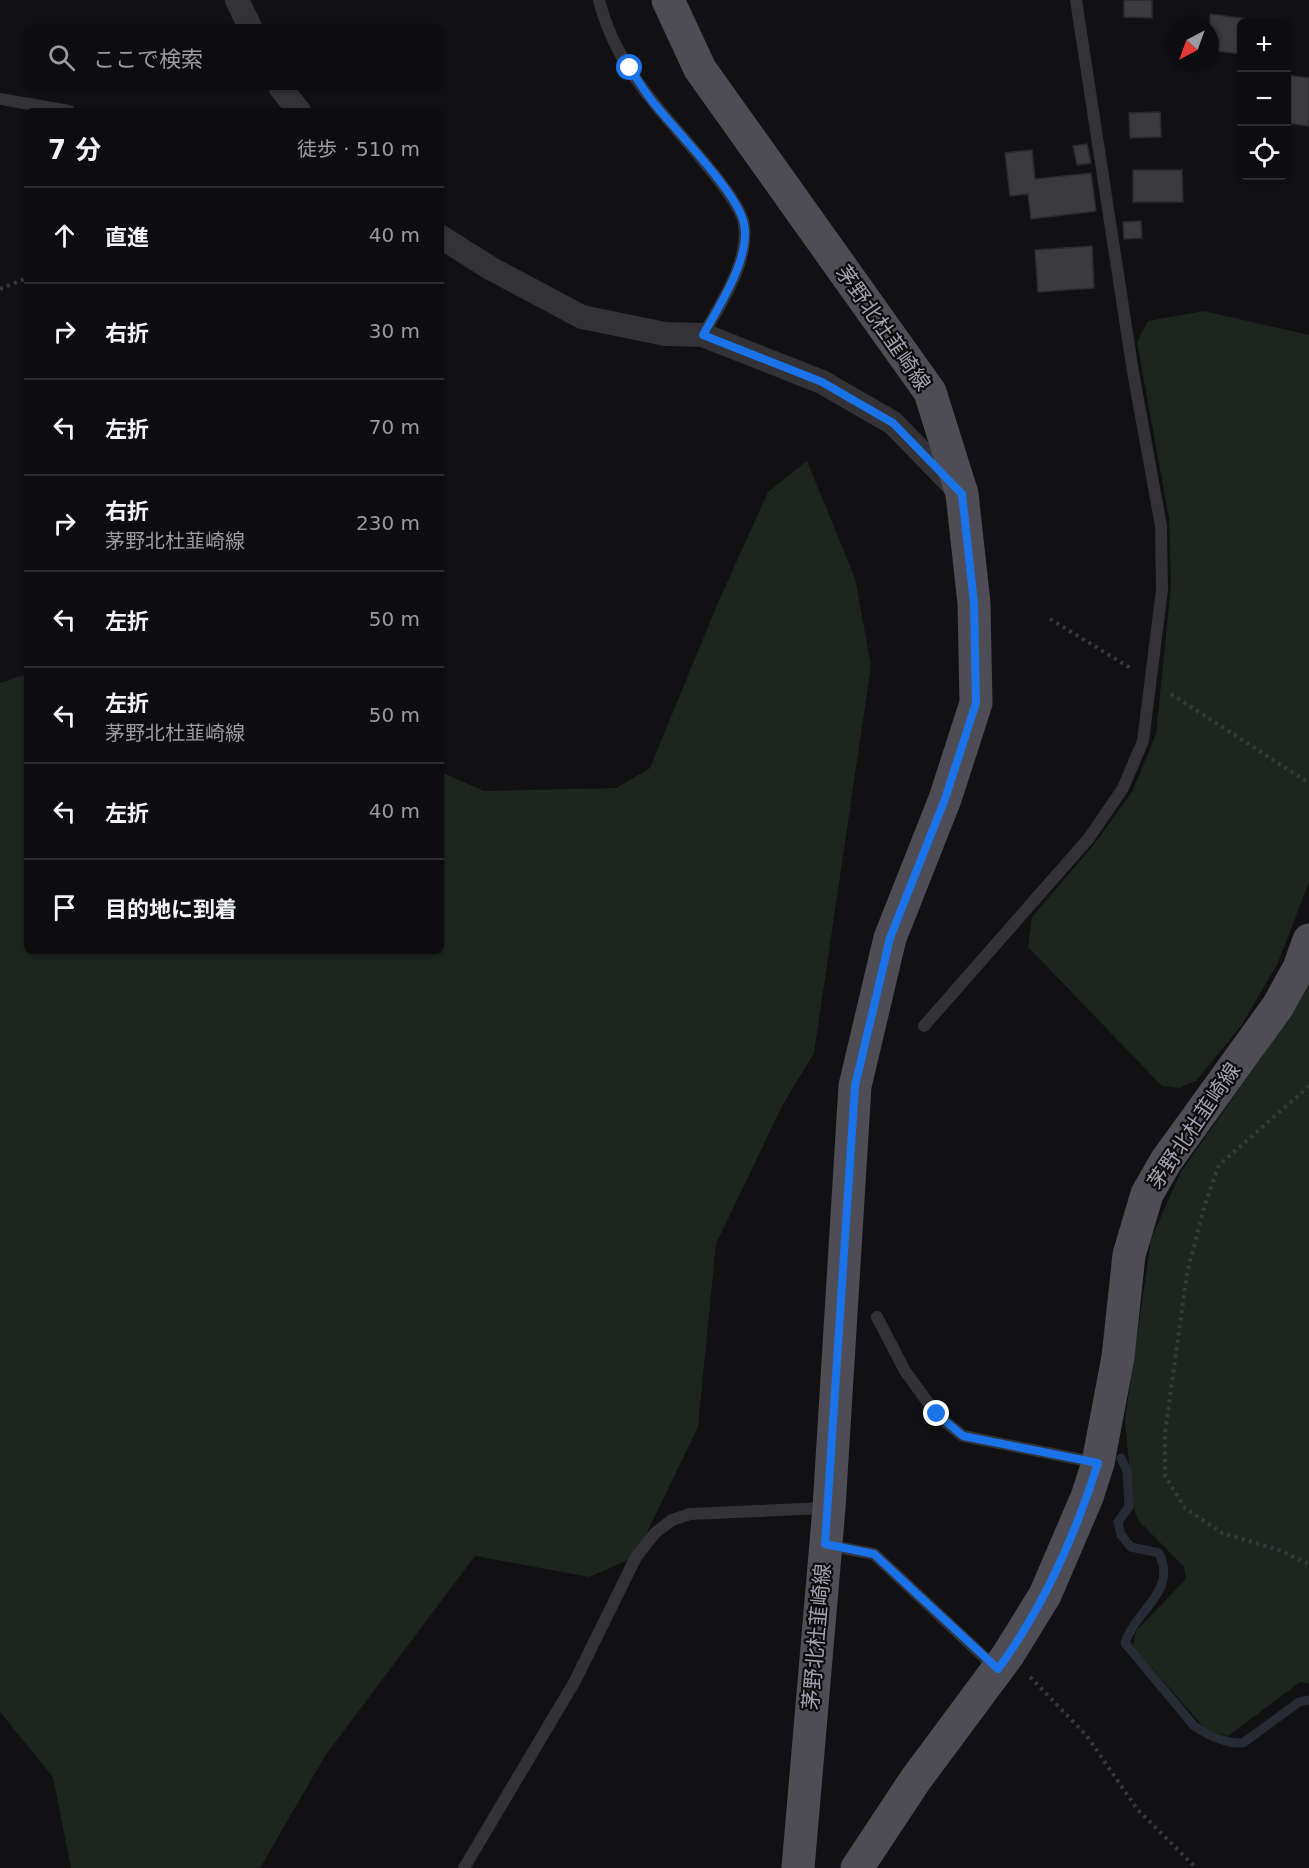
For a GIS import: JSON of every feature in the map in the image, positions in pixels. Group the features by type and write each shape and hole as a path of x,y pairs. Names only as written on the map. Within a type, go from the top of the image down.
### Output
{"main road":[{"name":"茅野北杜韮崎線","path":"668,0 700,69 930,392 962,494 974,603 976,703 945,799 890,938 855,1086 829,1508 798,1868"},
{"name":"茅野北杜韮崎線","path":"857,1868 916,1779 1003,1662 1045,1595 1087,1497 1098,1463 1118,1357 1129,1255 1147,1194 1166,1161 1278,1006 1299,968 1309,940"}],"street":[{"path":"237,0 249,24"},
{"path":"282,90 297,108"},
{"path":"444,239 490,268 582,317 665,334 703,335 822,382 893,423 962,494"}],"lane":[{"path":"599,0 605,25 652,102 726,190 744,223 740,261 725,296 703,335"},
{"path":"924,1026 1089,838 1123,788 1143,741 1162,590 1161,525 1133,372 1076,0"},
{"path":"0,99 52,108"},
{"path":"877,1317 905,1371 937,1414 963,1436 1098,1463"},
{"path":"464,1868 575,1681 636,1557 656,1533 672,1520 690,1514 829,1508"},
{"path":"825,1544 874,1554 1003,1662"}],"path":[{"path":"0,289 24,279"},
{"path":"1050,619 1309,783"},
{"path":"1309,1086 1219,1165 1205,1204 1187,1273 1165,1433 1165,1476 1185,1508 1222,1533 1279,1550 1309,1564"},
{"path":"1003,1662 1087,1736 1137,1809 1196,1868"}],"shaded area":[{"path":"1204,311 1309,335 1309,882 1277,965 1241,1026 1196,1081 1179,1088 1162,1086 1028,947 1032,917 1095,843 1133,790 1156,734 1171,585 1169,518 1137,342 1148,321"},
{"path":"807,461 855,578 871,666 814,1053 782,1106 716,1244 698,1427 635,1557 589,1577 475,1556 325,1756 260,1868 71,1868 53,1777 0,1712 0,683 24,675 24,954 444,954 444,773 484,791 616,788 650,768 717,605 768,492"},
{"path":"1309,984 1309,1684 1300,1682 1228,1736 1206,1730 1133,1646 1136,1631 1186,1579 1184,1567 1138,1520 1133,1506 1125,1420 1151,1239 1181,1172 1298,1005"}],"building":[{"path":"1124,0 1152,0 1152,18 1124,17"},
{"path":"1210,14 1240,18 1237,18 1237,53 1219,51 1219,18 1210,18"},
{"path":"1291,76 1309,78 1309,126 1291,124"},
{"path":"1160,112 1161,137 1130,138 1129,113"},
{"path":"1087,144 1091,163 1077,165 1073,146"},
{"path":"1032,150 1035,179 1091,173 1096,211 1031,219 1028,194 1010,196 1005,153"},
{"path":"1133,170 1182,170 1183,202 1133,202"},
{"path":"1141,221 1142,238 1124,239 1123,222"},
{"path":"1092,246 1094,288 1038,292 1035,250"}],"waterway":[{"path":"1121,1458 1127,1471 1129,1507 1118,1522 1121,1535 1131,1547 1159,1553 1163,1567 1163,1579 1159,1590 1130,1631 1125,1643 1194,1726 1211,1736 1243,1743 1299,1702 1309,1700"}],"route":[{"path":"630,68 652,102 726,190 744,223 744,243 740,261 725,296 703,335 822,382 893,423 962,494 974,603 976,703 945,799 890,938 855,1086 825,1544 874,1554 998,1669 1045,1595 1087,1497 1098,1463 963,1436 937,1414"}]}
